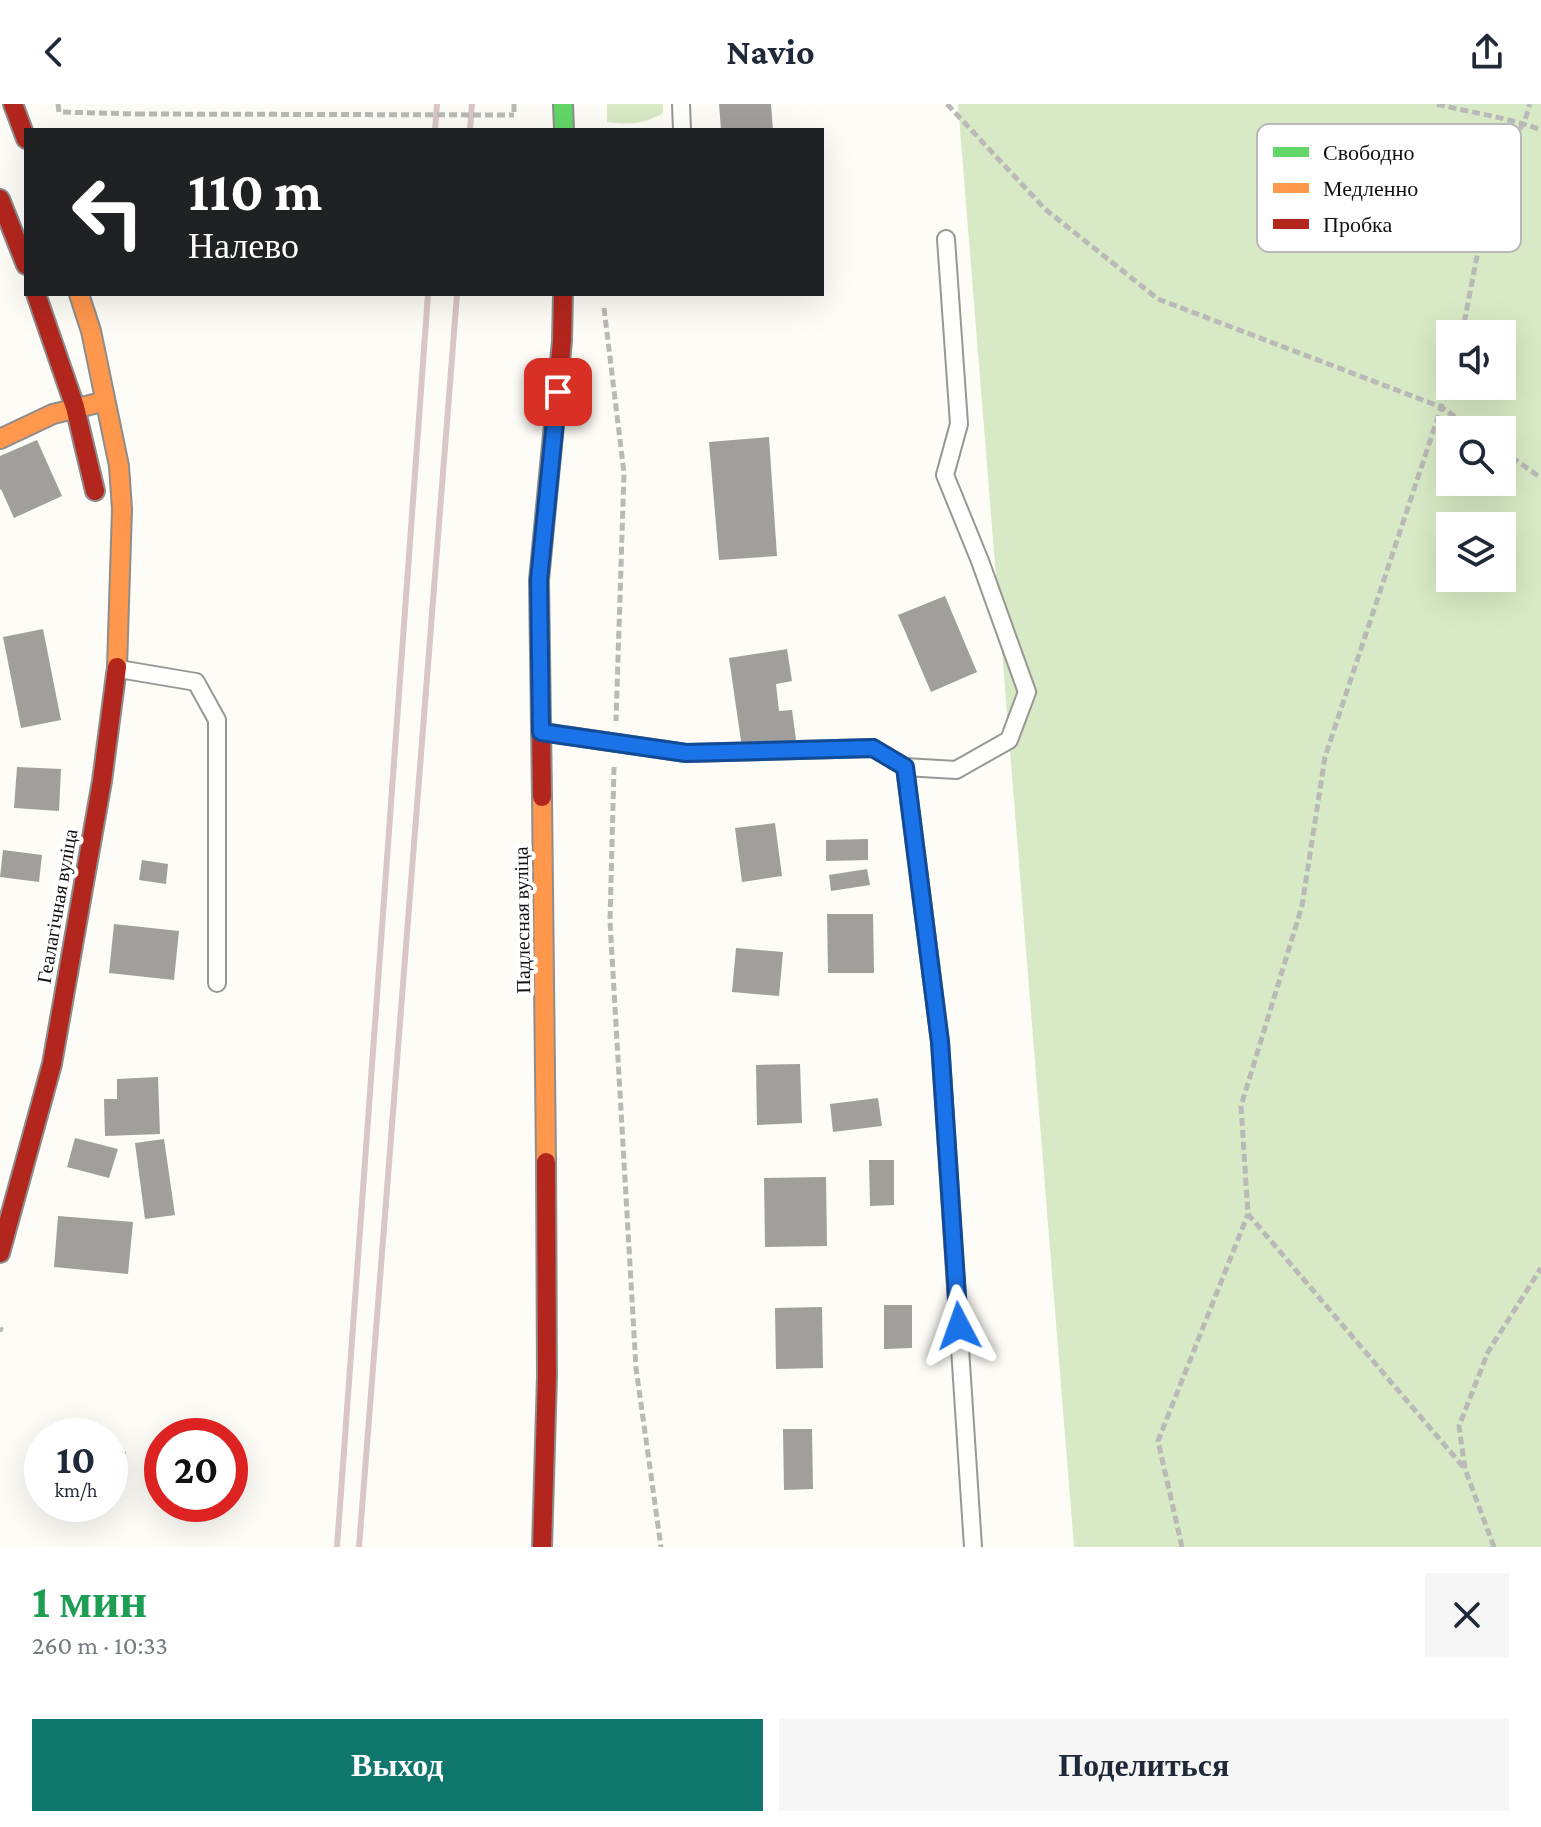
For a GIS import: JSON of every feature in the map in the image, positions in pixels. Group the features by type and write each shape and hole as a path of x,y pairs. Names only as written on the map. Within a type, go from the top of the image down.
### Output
{"street":[{"path":"13,104 24,134"},
{"path":"563,104 564,128"},
{"path":"0,199 24,260"},
{"name":"Геалагічная вуліца","path":"37,296 75,407 102,517 120,561"},
{"name":"Геалагічная вуліца","path":"0,1253 52,1064 102,781 117,669 122,509 119,466 91,331 80,296"},
{"name":"Падлесная вуліца","path":"542,1547 547,1361 539,580 562,341 563,296"},
{"path":"0,439 53,414 107,401"}],"lane":[{"path":"681,104 682,128"},
{"path":"541,732 686,753 873,748 905,767 956,770 1009,740 1027,692 945,475 959,424 946,239"},
{"path":"117,669 196,682 217,720 217,983"},
{"path":"905,767 940,1042 973,1547"}],"path":[{"path":"58,104 59,112 137,114 514,115 514,104"},
{"path":"947,104 1045,209 1158,299 1441,407 1454,416"},
{"path":"1437,104 1524,123 1541,130"},
{"path":"1521,127 1530,104"},
{"path":"1465,320 1478,252"},
{"path":"602,296 624,473 610,921 636,1368 661,1547"},
{"path":"1182,1547 1158,1441 1248,1214 1241,1106 1302,906 1325,757 1443,400"},
{"path":"1516,460 1541,478"},
{"path":"1248,1214 1465,1469"},
{"path":"1494,1547 1465,1469 1459,1426 1488,1352 1541,1268"}],"green space":[{"path":"607,104 663,104 663,113 636,123 607,122"},
{"path":"958,104 1541,104 1541,1547 1074,1547"}],"building":[{"path":"719,104 771,104 773,128 721,128"},
{"path":"769,437 777,556 719,560 709,442"},
{"path":"37,440 62,496 14,518 0,490 0,456"},
{"path":"945,596 977,672 931,692 898,615"},
{"path":"43,629 61,720 21,728 3,637"},
{"path":"787,649 792,681 776,684 779,711 792,710 796,740 742,748 729,658"},
{"path":"17,767 61,769 59,811 14,808"},
{"path":"775,823 782,876 742,882 735,828"},
{"path":"868,839 868,860 826,861 826,840"},
{"path":"3,850 42,855 39,882 0,877"},
{"path":"142,860 168,864 166,884 139,880"},
{"path":"867,869 870,885 831,891 829,875"},
{"path":"827,914 873,914 874,973 828,973"},
{"path":"114,924 179,931 174,980 109,973"},
{"path":"736,948 783,952 779,996 732,992"},
{"path":"800,1064 802,1123 757,1125 756,1065"},
{"path":"158,1077 160,1134 105,1136 104,1099 117,1099 117,1079"},
{"path":"878,1098 882,1126 833,1132 830,1104"},
{"path":"75,1138 118,1149 109,1178 67,1167"},
{"path":"164,1139 175,1215 145,1219 135,1143"},
{"path":"869,1160 894,1160 894,1205 870,1206"},
{"path":"826,1177 827,1246 765,1247 764,1178"},
{"path":"58,1216 133,1222 128,1274 54,1267"},
{"path":"884,1305 912,1305 912,1348 884,1349"},
{"path":"822,1307 823,1368 776,1369 775,1308"},
{"path":"783,1429 812,1429 813,1489 784,1490"}],"railway":[{"path":"435,128 437,104"},
{"path":"470,128 472,104"},
{"path":"337,1547 428,296"},
{"path":"359,1547 457,296"}],"traffic: fast":[{"path":"563,104 564,128"}],"traffic: slow":[{"path":"80,296 91,331 119,466 122,509 117,667"},
{"path":"0,439 53,414 102,402"},
{"path":"542,797 546,1162"}],"traffic: jam":[{"path":"13,104 24,134"},
{"path":"0,199 24,260"},
{"path":"37,296 75,407 95,491"},
{"path":"542,797 539,580 562,341 563,296"},
{"path":"0,1253 52,1064 102,781 117,667"},
{"path":"542,1547 547,1376 546,1162"}],"route":[{"path":"558,392 539,580 541,732 686,753 873,748 905,767 940,1042 959,1326"}]}
